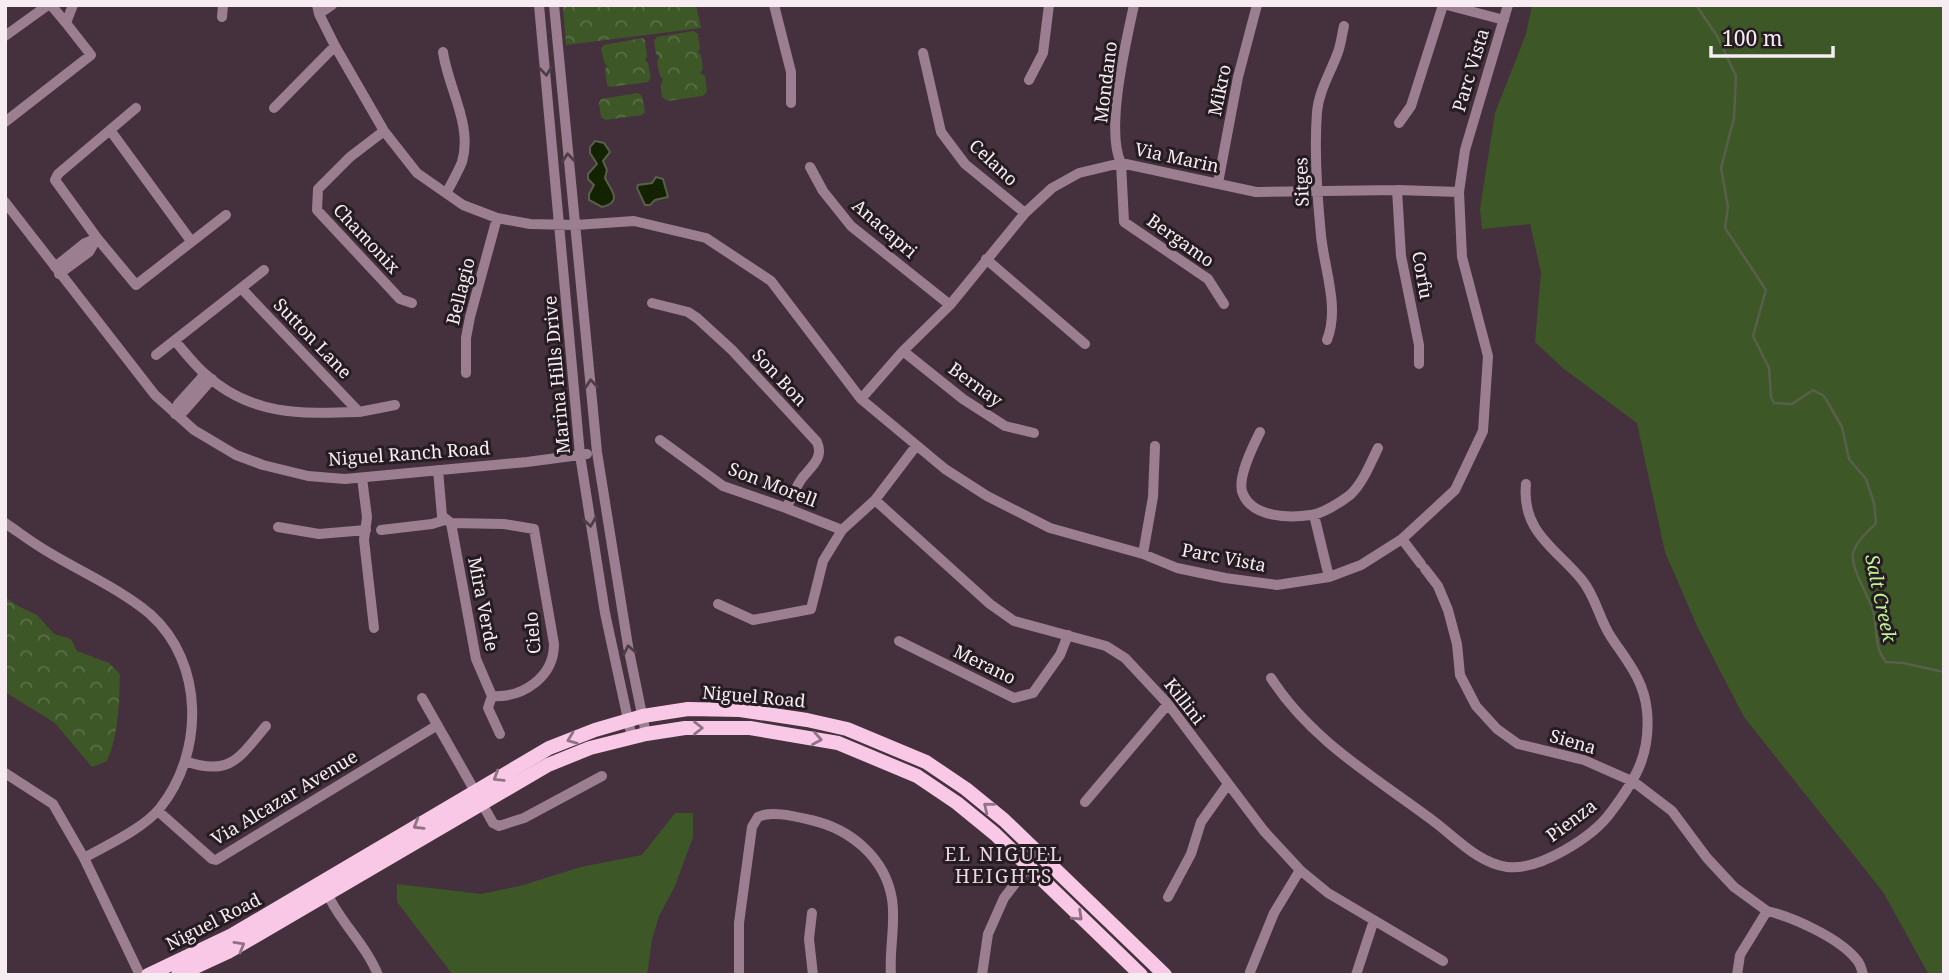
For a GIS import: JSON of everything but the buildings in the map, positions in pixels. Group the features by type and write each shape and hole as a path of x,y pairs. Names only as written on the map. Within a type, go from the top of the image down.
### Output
{"main road":[{"name":"Niguel Road","path":"178,975 228,952 328,895 479,797 548,748 643,716 688,709 740,710 807,720 847,729 926,762 966,789 1004,820 1037,855 1165,975"},
{"name":"Niguel Road","path":"148,975 232,935 370,854 479,797 548,765 590,748 639,736 685,728 750,728 838,743 918,776 957,803 985,827 1141,975"},
{"path":"277,909 286,911 314,895 328,895 330,885 365,863 370,854"}],"street":[{"path":"5,36 49,5 91,55 6,120"},
{"path":"66,23 74,5"},
{"path":"318,10 332,5"},
{"name":"Marina Hills Drive","path":"540,5 580,455 605,613 627,721 639,736"},
{"name":"Marina Hills Drive","path":"554,5 597,452 628,646 643,716 639,736"},
{"path":"774,5 790,72 791,103"},
{"path":"1029,80 1043,53 1049,5"},
{"name":"Mondano","path":"1121,163 1116,126 1121,73 1134,5"},
{"name":"Mikro","path":"1218,183 1238,77 1257,5"},
{"path":"1399,122 1412,106 1445,5 1504,20"},
{"name":"Parc Vista","path":"318,10 335,46 384,131 417,173 463,205 497,218 530,224 576,225 634,221 706,238 771,281 860,399 916,446 987,496 1050,528 1143,554 1177,568 1277,585 1329,577 1361,565 1402,539 1455,490 1483,431 1488,356 1462,257 1459,192 1465,150 1508,5"},
{"name":"Sitges","path":"1327,340 1333,325 1332,299 1321,237 1317,191 1317,111 1321,90 1339,50 1344,26"},
{"path":"274,108 335,46"},
{"path":"443,52 461,117 464,141 461,164 447,192"},
{"name":"Celano","path":"923,53 941,132 965,164 1025,213"},
{"path":"136,108 58,174 55,180 97,238 136,285 226,215"},
{"path":"110,130 191,241"},
{"name":"Chamonix","path":"384,131 350,157 318,188 317,210 400,299 412,303"},
{"name":"Via Marin","path":"860,399 903,351 950,305 1025,213 1052,188 1079,173 1121,163 1256,192 1459,192"},
{"name":"Bergamo","path":"1121,163 1124,222 1208,279 1224,304"},
{"name":"Anacapri","path":"810,166 823,191 851,226 950,305"},
{"name":"Corfu","path":"1397,190 1401,256 1419,345 1419,364"},
{"name":"Niguel Ranch Road","path":"5,202 155,395 194,430 236,455 308,476 362,478 527,462 597,452"},
{"name":"Bellagio","path":"466,373 466,338 470,317 497,218"},
{"path":"57,270 89,252 97,238"},
{"path":"986,258 1085,344"},
{"path":"156,355 264,270"},
{"name":"Sutton Lane","path":"241,288 359,412"},
{"name":"Son Bon","path":"652,303 688,312 698,318 732,350 817,442 819,455 786,508"},
{"path":"174,341 209,377 239,398 264,408 305,414 359,412 395,405"},
{"name":"Bernay","path":"903,351 963,399 1005,426 1034,433"},
{"path":"175,414 178,404 209,377"},
{"path":"1260,432 1249,452 1241,487 1242,495 1252,506 1274,515 1314,515 1349,495 1360,483 1378,448"},
{"name":"Son Morell","path":"660,440 723,486 842,530"},
{"path":"718,604 753,620 811,609 823,561 842,530 875,500 916,446"},
{"path":"1143,554 1153,497 1155,446"},
{"name":"Mira Verde","path":"438,470 442,516 448,522 476,659 492,695 488,708 500,734"},
{"path":"362,478 367,517 364,540 374,628"},
{"name":"Pienza","path":"1271,678 1282,696 1349,762 1437,824 1467,849 1492,863 1509,868 1541,864 1605,820 1634,782 1647,746 1647,710 1640,680 1610,636 1593,596 1581,579 1548,546 1534,524 1525,497 1526,484"},
{"name":"Killini","path":"875,500 990,604 1014,621 1106,646 1129,656 1264,831 1300,870 1328,893 1443,961"},
{"path":"1314,515 1329,577"},
{"path":"382,530 448,522"},
{"name":"Cielo","path":"448,522 504,524 534,529 554,658 533,686 504,696 492,695"},
{"path":"5,523 49,553 125,596 151,616 172,642 185,671 193,702 193,729 186,761 175,787 158,811 123,836 84,858"},
{"path":"278,527 319,534 366,530"},
{"name":"Siena","path":"1402,539 1438,586 1448,610 1457,645 1460,675 1476,706 1497,729 1518,744 1584,760 1634,782 1672,811 1707,858 1734,887 1768,911 1816,931 1840,946 1857,960 1863,975"},
{"name":"Merano","path":"899,641 1014,698 1033,692 1069,635"},
{"path":"422,698 493,824 499,826 524,818 602,776"},
{"path":"1085,802 1168,705"},
{"path":"186,761 222,768 237,760 266,726"},
{"name":"Via Alcazar Avenue","path":"158,811 216,860 436,726"},
{"path":"5,773 53,804 84,858 140,975"},
{"path":"1168,897 1191,854 1201,822 1228,784"},
{"path":"739,975 738,923 752,827 758,817 769,814 833,826 870,852 884,873 892,898 891,975"},
{"path":"982,975 988,934 1004,898 1037,855"},
{"path":"1250,972 1275,913 1300,870"},
{"path":"328,895 378,975"},
{"path":"1737,975 1740,955 1768,911"},
{"path":"813,913 809,939 813,975"},
{"path":"1356,975 1374,920"}],"green space":[{"path":"563,5 696,5 701,28 566,45"},
{"path":"1532,5 1944,5 1944,975 1929,975 1883,892 1744,717 1697,626 1665,552 1637,423 1564,369 1535,342 1541,272 1530,224 1482,229 1480,209 1495,113 1526,34"},
{"path":"693,31 698,34 698,52 703,69 700,73 705,76 707,92 703,96 668,101 662,97 663,79 660,76 657,62 659,57 654,41 657,37"},
{"path":"642,38 645,40 645,60 651,78 648,82 610,87 607,85 607,65 601,48 604,45"},
{"path":"638,93 642,96 645,112 642,115 605,120 601,117 601,99"},
{"path":"5,597 37,615 54,634 71,639 77,651 109,663 120,674 116,729 107,761 92,767 55,723 5,692"},
{"path":"675,813 693,813 693,837 675,886 659,916 647,975 453,975 397,902 397,884 481,894 520,886 581,867 642,855"}],"shaded area":[{"path":"595,141 604,143 610,152 603,161 607,170 605,178 614,199 609,205 602,207 589,200 594,185 588,179 588,174 597,164 590,153 590,147"},
{"path":"656,177 663,179 668,197 645,205 638,185 652,183"}],"waterway":[{"name":"Salt Creek","path":"1696,5 1717,36 1736,76 1734,118 1721,168 1728,207 1725,228 1766,290 1753,336 1769,368 1771,397 1774,403 1792,404 1813,390 1824,396 1842,427 1849,459 1866,479 1874,503 1876,523 1856,545 1853,560 1873,610 1879,650 1886,662 1944,672"}],"district":[{"name":"EL NIGUEL HEIGHTS","path":"1004,865"}]}
